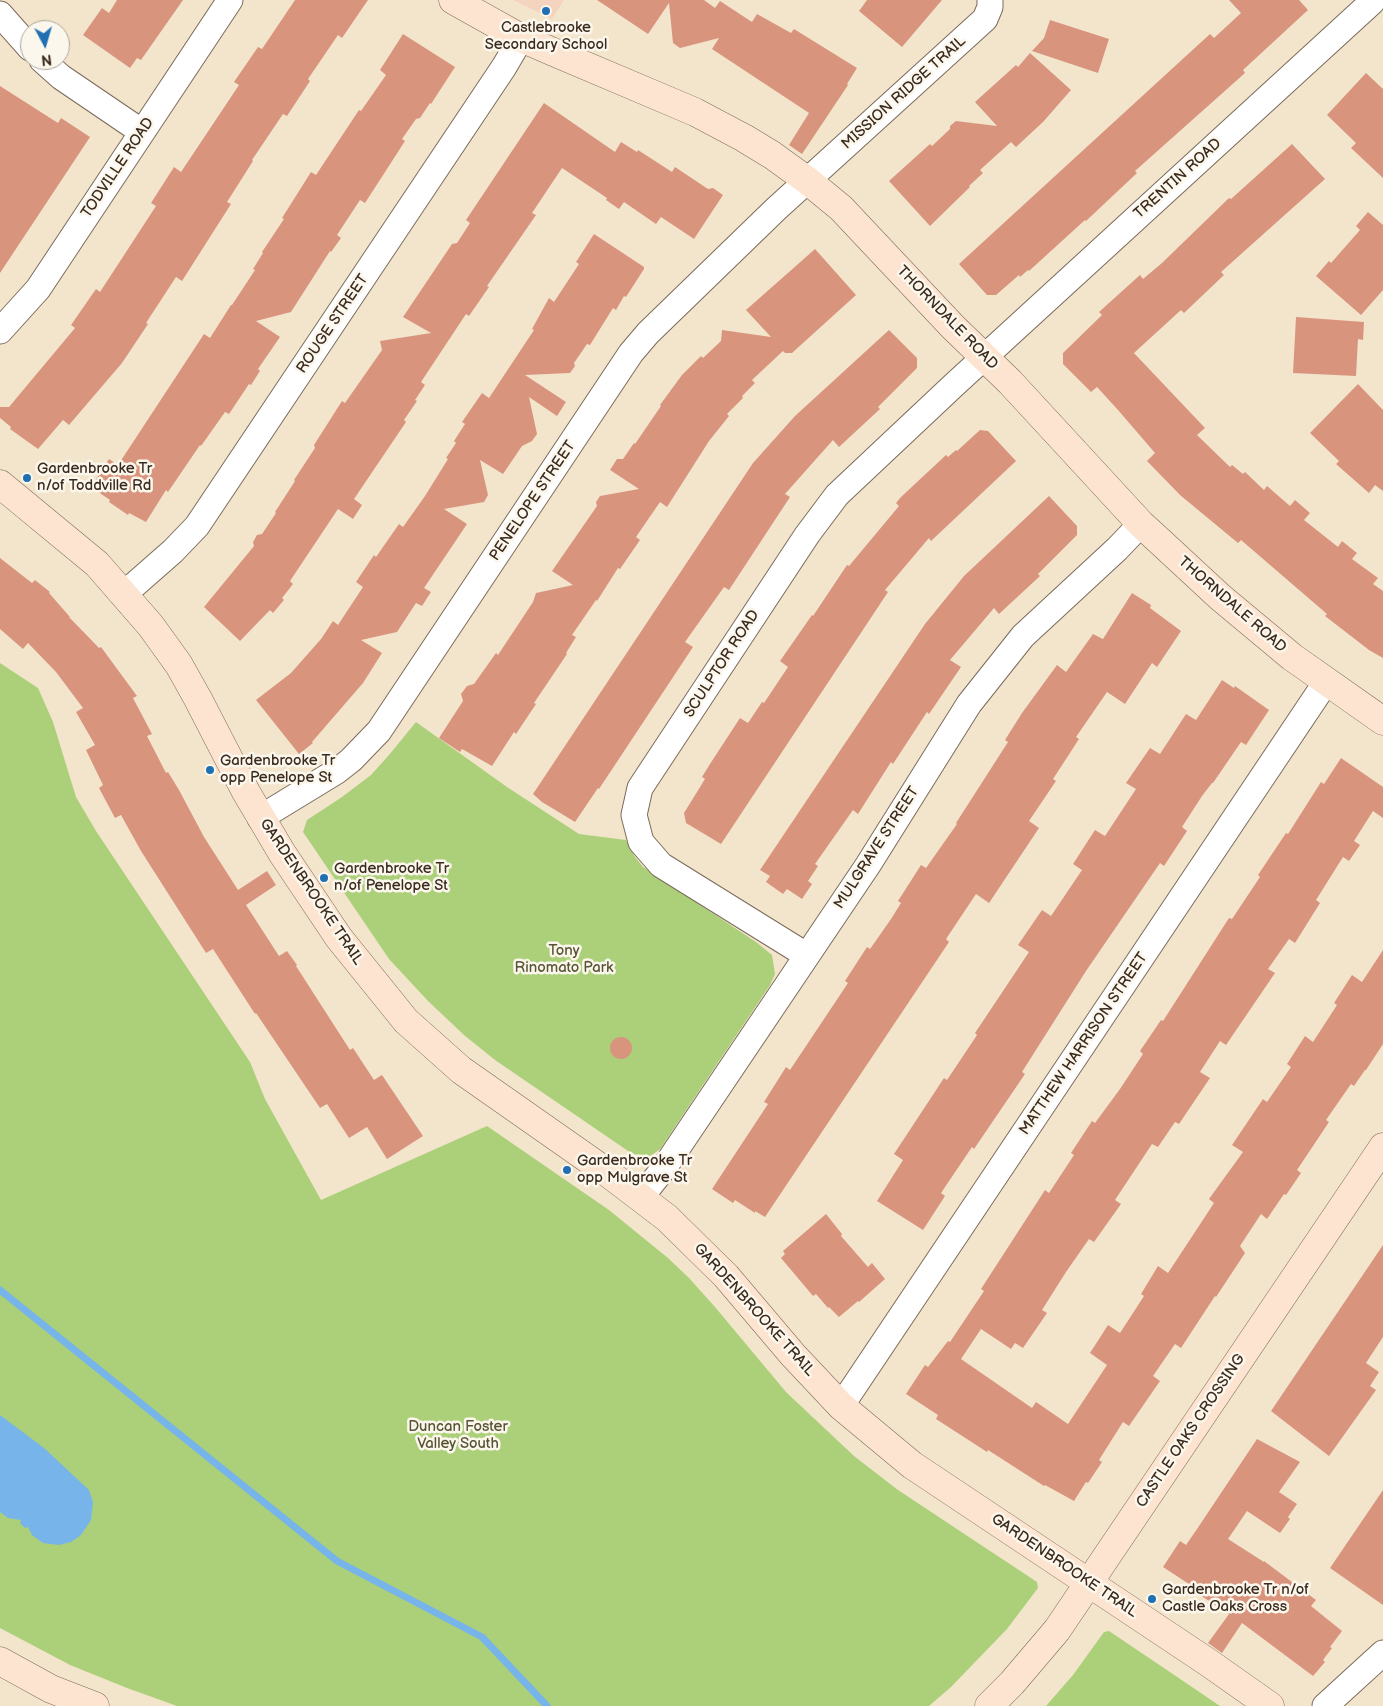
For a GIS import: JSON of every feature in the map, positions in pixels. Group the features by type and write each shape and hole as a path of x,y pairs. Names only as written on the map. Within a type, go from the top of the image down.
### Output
{"street":[{"name":"TODVILLE ROAD","path":"0,331 38,289 230,0"},
{"name":"THORNDALE ROAD","path":"453,0 521,38 695,112 772,155 808,181 841,208 953,327 1016,389 1142,524 1220,597 1292,657 1383,720"},
{"name":"MISSION RIDGE TRAIL","path":"808,181 985,20 990,7 990,0"},
{"name":"TRENTIN ROAD","path":"984,357 1375,5"},
{"path":"0,14 20,37"},
{"name":"ROUGE STREET","path":"124,594 173,551 197,526 521,38"},
{"path":"53,70 142,132"},
{"name":"PENELOPE STREET","path":"260,818 337,772 379,732 631,353 648,333 808,181"},
{"name":"SCULPTOR ROAD","path":"806,955 661,865 641,842 634,816 640,788 807,535 837,495 984,357"},
{"name":"GARDENBROOKE TRAIL","path":"0,484 97,564 151,626 179,665 260,818 339,938 406,1021 460,1070 667,1218 726,1276 793,1355 842,1406 912,1465 1270,1706"},
{"name":"MULGRAVE STREET","path":"640,1197 664,1168 868,865 970,704 987,681 1022,636 1142,524"},
{"name":"MATTHEW HARRISON STREET","path":"842,1406 1326,682"},
{"name":"CASTLE OAKS CROSSING","path":"989,1706 1012,1683 1057,1630 1383,1147"},
{"path":"1325,1706 1383,1653"},
{"path":"0,1661 51,1689 95,1706"}],"shaded area":[{"name":"Castlebrooke Secondary School","path":"513,0 564,0 552,19"}],"green space":[{"name":"Duncan Foster Valley South","path":"0,663 38,688 53,722 76,797 96,831 250,1062 265,1099 321,1200 487,1126 609,1210 668,1258 715,1307 786,1392 854,1456 898,1490 1037,1582 1038,1588 1007,1629 951,1687 929,1706 177,1706 70,1665 0,1628"},
{"name":"Tony Rinomato Park","path":"416,722 507,787 579,834 626,840 643,867 756,942 772,955 775,974 770,985 660,1149 648,1158 631,1153 495,1060 464,1035 428,1001 389,959 303,832 307,820 371,775"},
{"path":"1109,1631 1220,1706 1046,1706 1073,1675 1104,1632"}],"water":[{"path":"0,1415 44,1448 89,1490 93,1502 91,1520 81,1535 71,1542 59,1545 43,1543 32,1535 28,1527 25,1528 20,1523 21,1520 8,1518 0,1512"}],"building":[{"path":"117,0 183,0 141,60 137,58 130,68 83,35 102,8 109,13"},
{"path":"295,0 368,0 342,38 338,35 308,79 310,81 287,116 283,114 252,160 227,202 231,204 182,281 176,277 122,363 69,425 63,420 38,449 10,429 11,427 0,418 0,407 9,407 75,328 71,325 96,289 100,292 156,206 151,203 174,167 181,172 239,85 234,82 258,47 262,49"},
{"path":"597,0 704,0 715,8 720,1 752,22 757,14 791,33 794,29 857,68 848,85 802,154 789,145 809,113 712,49 719,38 680,48 673,43 669,3 648,34"},
{"path":"867,0 942,0 902,47 859,11"},
{"path":"1229,0 1299,0 1308,10 1243,70 1245,73 1135,171 1137,173 1086,221 1029,271 1020,277 1019,275 996,295 987,295 959,264 1210,34 1214,38 1241,13"},
{"path":"1050,20 1109,39 1098,73 1032,51 1044,38"},
{"path":"403,34 455,67 431,104 420,118 416,119 402,139 405,141 365,203 360,200 337,235 341,238 330,251 291,312 256,321 280,337 258,369 260,371 251,385 249,384 229,414 225,412 168,492 166,490 146,522 129,513 128,515 91,487 109,459 118,465 204,334 210,338 255,270 253,269 262,252 284,219 282,218 311,172 316,175 359,110 361,111 386,75 380,70"},
{"path":"1030,53 1071,90 1043,122 1016,147 1011,142 980,170 983,173 930,226 889,181 930,144 932,146 956,121 997,126 975,102 1016,65 1018,67"},
{"path":"1366,73 1383,89 1383,178 1351,148 1356,143 1327,115"},
{"path":"0,86 58,123 61,118 90,137 0,273"},
{"path":"544,103 615,152 621,142 637,152 638,150 672,172 675,167 708,189 713,188 723,195 694,239 661,217 656,224 624,202 619,209 606,200 607,198 562,168 532,213 536,215 487,286 489,287 469,316 466,314 421,382 425,385 404,420 406,422 354,499 362,505 353,519 338,509 290,581 293,584 282,598 284,600 273,613 270,610 240,641 204,607 254,546 253,542 257,535 262,534 276,513 294,480 315,448 314,445 342,401 345,403 382,350 380,341 431,333 403,317 452,244 457,243 470,223 466,220"},
{"path":"1292,144 1325,179 1221,272 1224,275 1184,313 1181,310 1134,353 1205,428 1197,435 1230,467 1232,465 1243,474 1245,472 1264,490 1267,486 1290,506 1295,500 1310,513 1304,520 1338,547 1342,541 1357,553 1352,559 1378,578 1373,584 1383,591 1383,658 1369,650 1325,616 1327,614 1241,540 1238,543 1180,495 1147,461 1155,453 1118,410 1097,387 1091,392 1063,364 1063,353 1102,315 1099,312 1140,275 1143,279 1162,263 1229,198 1231,199"},
{"path":"1368,212 1383,225 1383,290 1361,315 1316,276 1329,261 1331,263 1360,230 1356,226"},
{"path":"594,234 644,267 644,269 616,310 613,308 590,345 587,344 574,363 575,366 570,373 525,375 566,402 557,416 529,397 537,434 532,441 522,446 503,474 480,460 488,495 484,502 444,509 467,524 424,588 431,592 422,606 416,603 397,632 361,640 382,653 363,683 313,743 299,754 256,700 291,673 321,639 333,621 338,625 363,587 356,582 374,555 376,557 399,524 403,527 425,496 456,443 454,441 465,424 462,422 482,393 489,398 534,330 532,329 549,298 554,302 579,264 576,262"},
{"path":"815,249 856,295 792,353 785,353 783,351 752,380 755,383 727,414 729,416 709,441 667,507 660,502 636,537 640,540 620,569 618,568 572,635 576,637 567,654 516,734 514,732 492,766 462,749 460,752 439,738 463,701 461,694 467,686 474,684 496,653 498,655 533,602 536,593 573,585 552,571 597,506 596,502 600,496 639,489 610,470 617,459 623,459 635,444 682,375 701,356 703,358 721,341 722,330 771,337 746,310"},
{"path":"1296,317 1364,322 1363,340 1358,339 1356,376 1293,373"},
{"path":"889,330 917,358 917,368 878,407 880,409 839,447 833,440 785,494 790,497 729,590 724,587 685,642 693,647 575,822 542,802 533,794 753,463 795,416"},
{"path":"1358,384 1383,410 1383,491 1375,485 1369,493 1336,464 1339,461 1310,433"},
{"path":"980,430 988,431 1016,461 931,541 929,538 885,590 888,592 721,844 686,823 684,813 705,779 702,777 710,764 740,718 748,723 762,702 764,703 788,667 780,661 847,565 849,566 899,506 896,503 901,497 946,455 948,457 957,451"},
{"path":"1049,496 1077,526 1077,535 1038,574 1040,576 999,614 994,608 950,660 961,667 929,714 927,712 893,764 891,762 858,814 853,810 815,864 818,866 808,881 812,884 802,899 787,889 783,894 766,882 770,876 760,870 925,624 964,576"},
{"path":"0,558 32,583 35,580 50,592 69,617 99,648 101,647 137,696 133,698 152,734 147,736 166,773 168,772 204,837 238,890 267,871 276,885 246,905 279,956 287,951 350,1050 353,1048 374,1080 382,1075 423,1136 387,1159 367,1127 349,1138 327,1104 320,1108 213,949 206,953 141,851 121,815 115,818 99,788 103,785 86,750 95,745 76,712 83,708 56,672 28,643 23,649 0,629"},
{"path":"1132,593 1151,605 1150,608 1181,631 1157,667 1152,663 1125,704 1107,692 1076,737 1079,739 1053,779 1056,781 1029,821 1039,828 989,903 976,894 946,939 949,942 765,1217 735,1200 733,1203 712,1189 768,1104 764,1102 786,1067 790,1070 848,983 845,981 867,947 870,949 891,919 901,903 898,901 921,865 926,868 957,824 1008,742 1005,740 1022,713 1057,665 1066,672 1093,634 1103,639"},
{"path":"1222,680 1234,688 1235,686 1269,710 1246,745 1241,742 1202,796 1182,827 1187,831 1164,866 1160,863 1086,971 1022,1072 1025,1074 974,1149 972,1147 941,1193 945,1196 923,1230 877,1201 903,1160 894,1154 944,1078 947,1080 977,1035 975,1033 1029,952 1018,945 1042,910 1051,916 1082,870 1073,864 1095,830 1105,836 1136,789 1126,783 1150,748 1160,754 1186,714 1196,720"},
{"path":"1341,758 1383,787 1383,818 1373,811 1354,841 1360,845 1349,861 1343,857 1316,900 1320,903 1295,943 1289,939 1268,969 1275,973 1226,1045 1220,1041 1200,1072 1210,1078 1179,1124 1175,1122 1158,1147 1152,1144 1115,1200 1121,1204 1094,1242 1089,1239 1066,1272 1042,1310 1047,1313 1023,1348 1015,1343 1011,1349 981,1329 961,1359 1032,1408 1036,1402 1068,1424 1107,1365 1090,1353 1108,1325 1120,1333 1144,1296 1141,1294 1158,1266 1168,1273 1214,1203 1209,1199 1243,1152 1232,1145 1263,1099 1267,1102 1291,1067 1287,1064 1305,1036 1313,1042 1337,1005 1334,1003 1352,975 1362,982 1383,950 1383,1044 1354,1086 1351,1084 1326,1120 1329,1122 1297,1170 1301,1173 1286,1195 1284,1194 1267,1219 1261,1214 1240,1246 1245,1253 1181,1348 1175,1344 1153,1376 1160,1381 1129,1426 1123,1422 1099,1460 1102,1462 1074,1501 1044,1486 988,1450 987,1452 936,1419 938,1415 906,1394 925,1365 928,1367 948,1341 950,1342 984,1291 981,1289 1045,1190 1049,1193 1074,1155 1071,1153 1092,1121 1095,1123 1120,1089 1143,1054 1140,1051 1161,1020 1163,1021 1229,918 1232,919 1286,833 1288,834 1321,782 1324,784"},
{"path":"621,1037 629,1040 632,1048 629,1056 621,1059 613,1056 610,1048 613,1040"},
{"path":"826,1214 842,1234 841,1236 868,1267 872,1263 885,1279 839,1317 816,1294 813,1296 781,1258 785,1254 783,1251"},
{"path":"1383,1245 1383,1337 1366,1363 1379,1372 1370,1386 1376,1390 1329,1456 1271,1411"},
{"path":"1257,1439 1300,1462 1279,1492 1297,1504 1288,1517 1290,1519 1280,1533 1247,1511 1228,1539 1264,1561 1316,1600 1311,1606 1342,1631 1330,1647 1332,1648 1323,1660 1325,1662 1313,1676 1242,1623 1222,1653 1208,1643 1229,1614 1200,1595 1201,1592 1163,1567 1180,1541 1186,1545"},
{"path":"1383,1490 1383,1605 1330,1568"}],"waterway":[{"path":"0,1290 337,1561 482,1637 547,1706"}],"place":[{"name":"Castlebrooke Secondary School","path":"546,11"},
{"name":"Gardenbrooke Tr n/of Toddville Rd","path":"27,478"},
{"name":"Gardenbrooke Tr opp Penelope St","path":"210,770"},
{"name":"Gardenbrooke Tr n/of Penelope St","path":"324,878"},
{"name":"Gardenbrooke Tr opp Mulgrave St","path":"567,1170"},
{"name":"Gardenbrooke Tr n/of Castle Oaks Cross","path":"1152,1599"}]}
